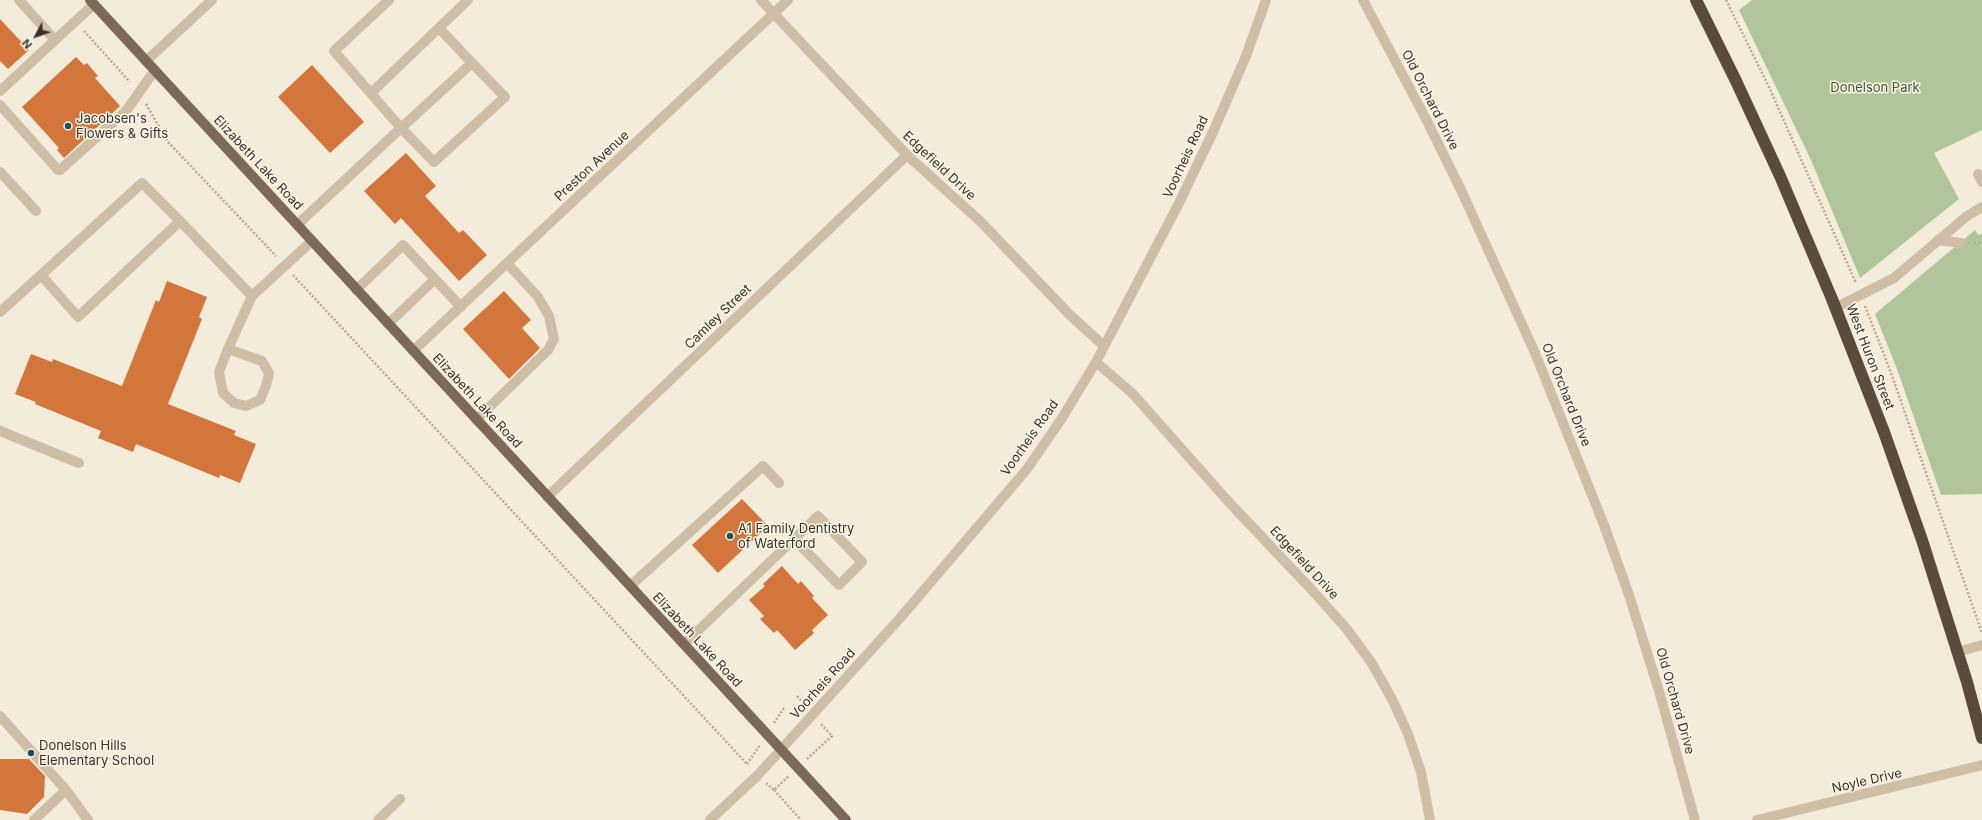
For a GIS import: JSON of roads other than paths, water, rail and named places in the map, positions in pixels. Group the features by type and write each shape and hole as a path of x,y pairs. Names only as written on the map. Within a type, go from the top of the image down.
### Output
{"highway":[{"name":"West Huron Street","path":"1696,0 1740,88 1835,308 1884,432 1922,540 1982,738"}],"main road":[{"name":"Elizabeth Lake Road","path":"92,2 846,820"}],"street":[{"path":"19,0 55,40"},
{"path":"146,61 212,0"},
{"path":"389,0 334,51 434,162 505,98 439,28"},
{"path":"371,93 468,0"},
{"name":"Edgefield Drive","path":"761,0 907,155 985,226 1070,315 1104,346"},
{"name":"Preston Avenue","path":"413,351 788,0"},
{"name":"Voorheis Road","path":"710,820 747,787 901,617 1026,469 1062,418 1096,362 1179,203 1213,132 1246,56 1266,0"},
{"name":"Old Orchard Drive","path":"1363,0 1461,190 1544,375 1604,525 1629,595 1659,691 1694,820"},
{"path":"0,91 74,23 92,2"},
{"path":"297,224 472,63"},
{"path":"0,105 58,170 60,170 126,111 155,70"},
{"name":"Camley Street","path":"547,497 907,155"},
{"path":"0,172 36,211"},
{"path":"0,312 142,183 252,296"},
{"path":"1835,308 1894,278 1966,216 1982,207"},
{"path":"41,275 78,317 180,222"},
{"path":"1938,240 1961,243"},
{"path":"228,349 262,361 269,373 266,386 260,400 246,406 234,402 223,393 218,372 228,349 252,296 312,241"},
{"path":"356,290 403,245 461,307"},
{"path":"476,420 548,350 554,339 549,316 538,297 507,263"},
{"path":"388,324 435,279"},
{"name":"Edgefield Drive","path":"1096,362 1132,394 1226,499 1311,589 1346,628 1371,662 1392,699 1408,734 1421,772 1430,820"},
{"path":"0,431 79,463"},
{"path":"630,586 763,466 779,483"},
{"path":"684,644 818,516 862,562 839,585 794,539"},
{"path":"1957,652 1982,645"},
{"path":"0,716 66,790 86,819"},
{"name":"Noyle Drive","path":"1757,820 1982,766"},
{"path":"34,820 66,790"},
{"path":"378,820 400,798"}],"place":[{"name":"Jacobsen's Flowers & Gifts","path":"68,126"},
{"name":"A1 Family Dentistry of Waterford","path":"730,536"},
{"name":"Donelson Hills Elementary School","path":"31,753"}],"park label":[{"name":"Donelson Park","path":"1875,88"}]}
